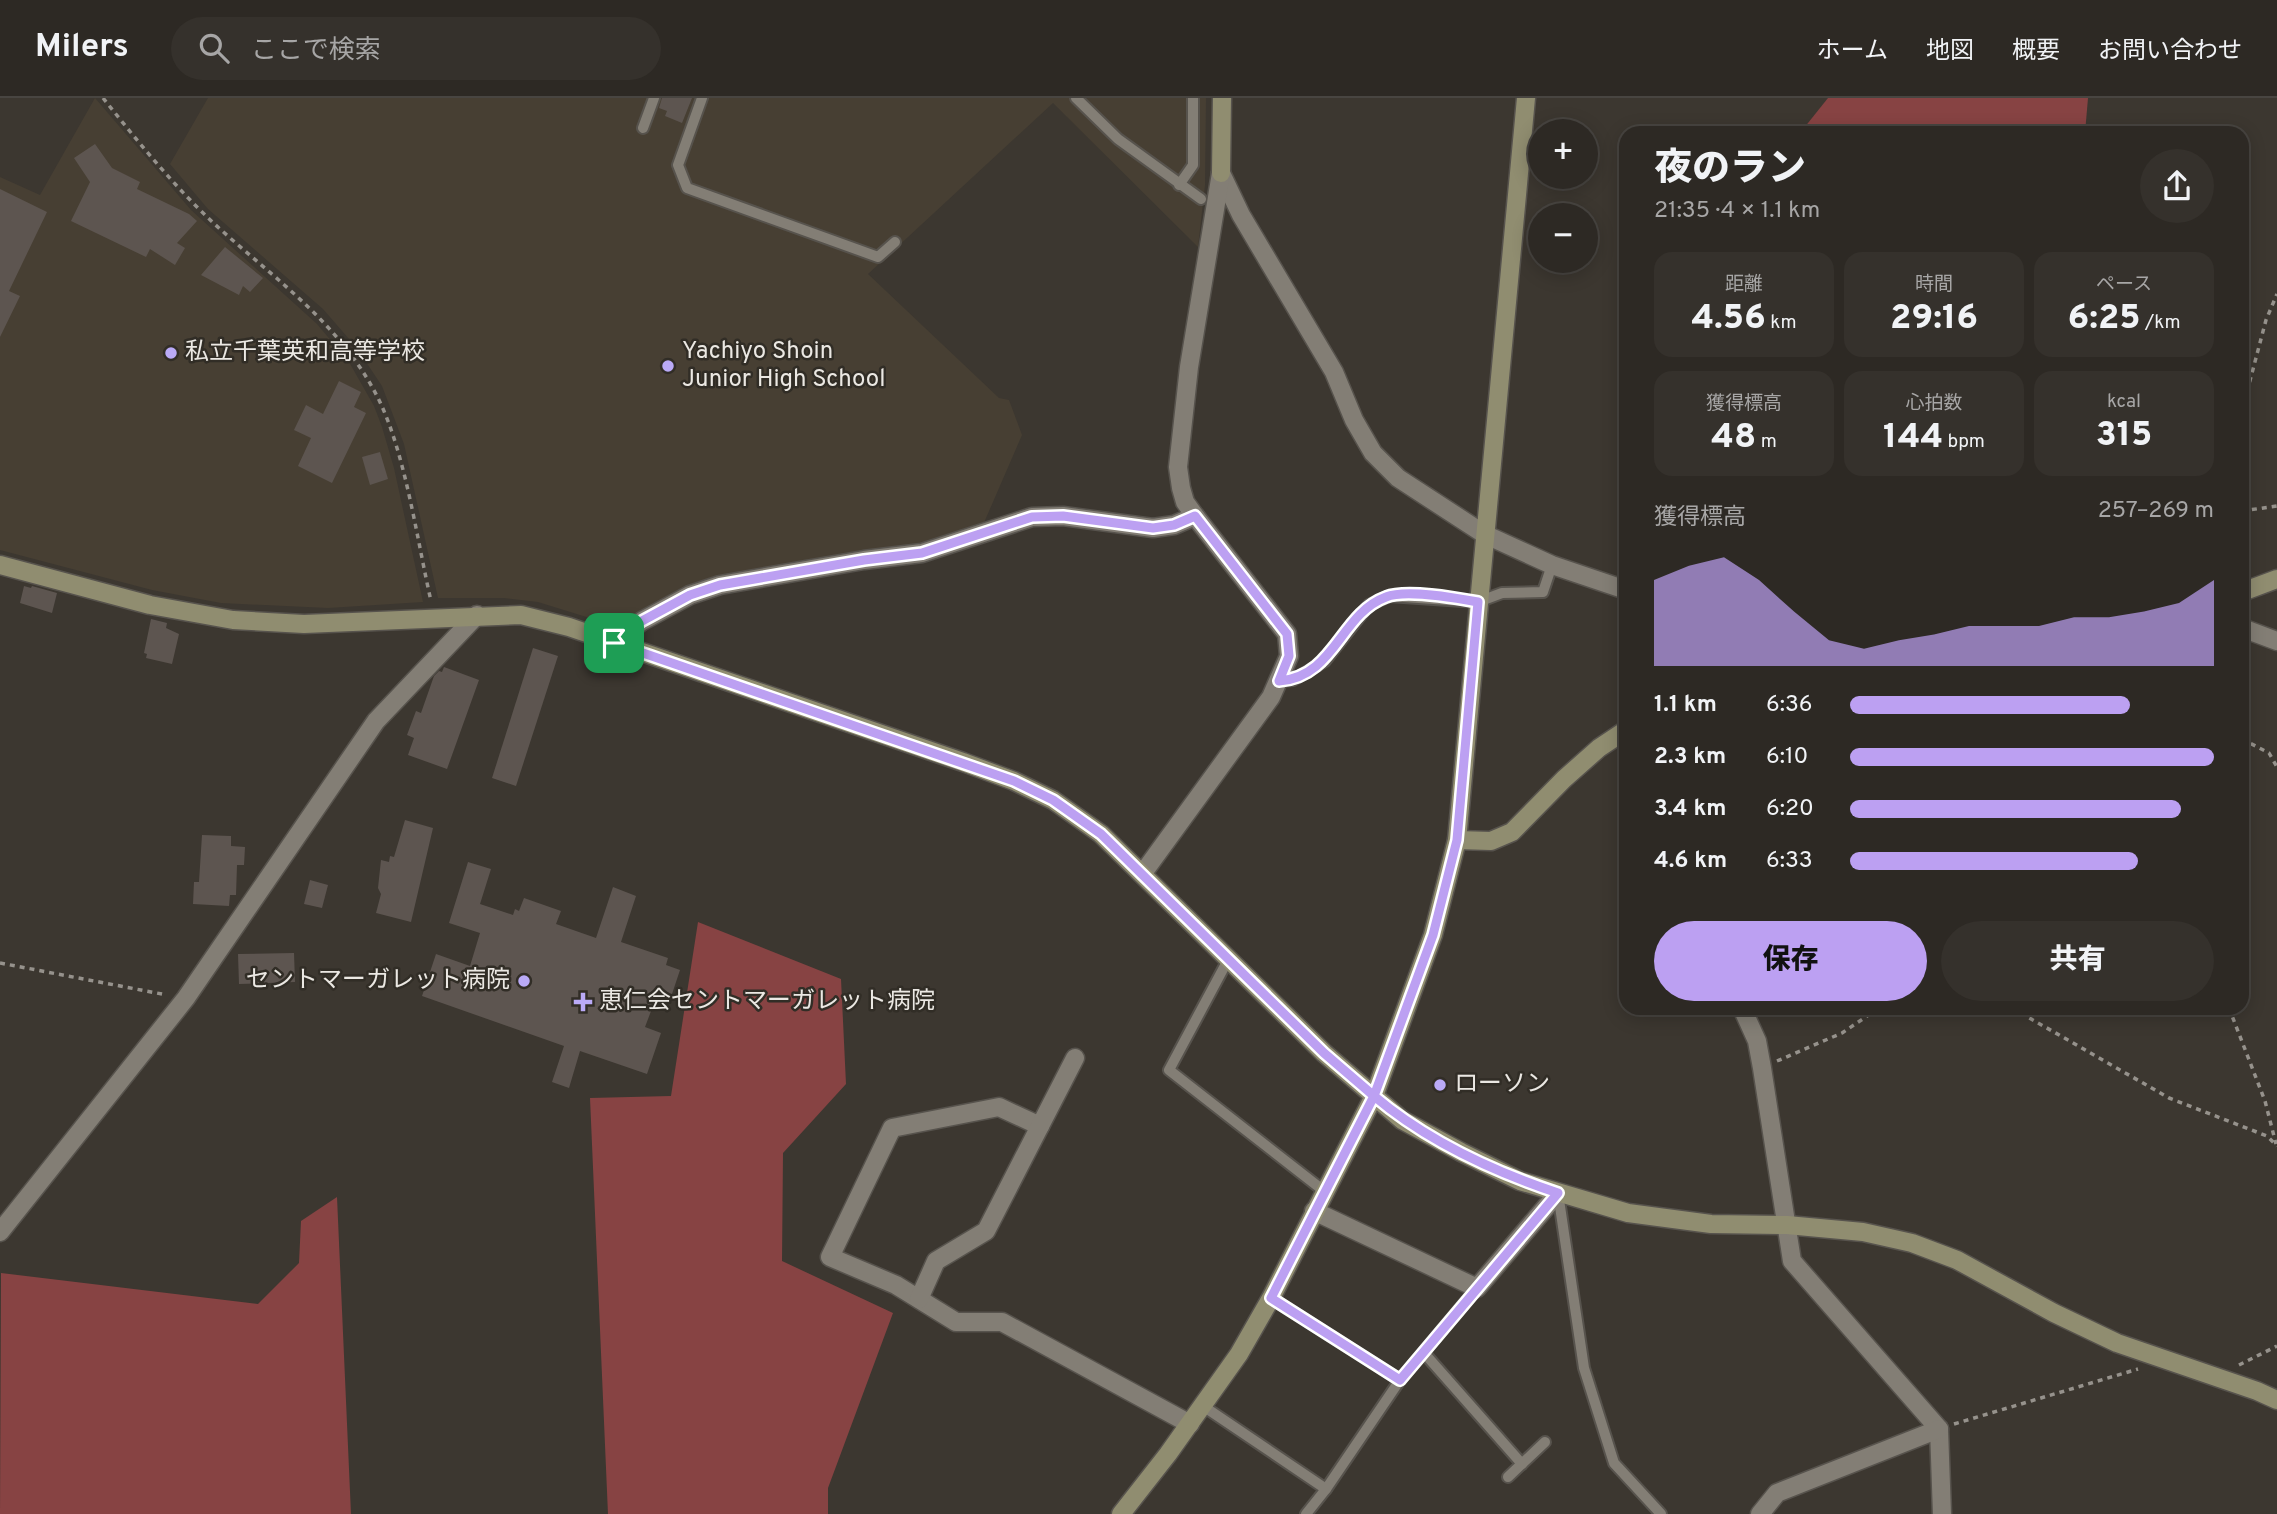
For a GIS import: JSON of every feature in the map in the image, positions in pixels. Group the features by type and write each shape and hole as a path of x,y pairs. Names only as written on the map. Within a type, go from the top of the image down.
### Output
{"street":[{"path":"1143,873 1271,697 1289,656 1287,634 1185,502 1178,467 1189,367 1221,173 1222,98"},
{"path":"1121,1514 1203,1406 1239,1354 1271,1298 1374,1096 1429,947 1457,840 1526,98"},
{"path":"1221,173 1241,215 1334,372 1354,421 1373,453 1398,478 1484,534 1552,565 1619,588"},
{"path":"614,643 642,621 690,595 720,585 864,560 922,553 1032,517 1063,516 1153,528 1174,525 1195,516"},
{"path":"0,565 150,605 233,620 304,624 521,615 569,627 1014,781 1053,800 1101,834 1324,1053 1402,1120 1520,1181 1628,1213 1711,1224 1787,1225 1863,1232 1912,1243 1957,1260 2054,1313 2117,1343 2277,1400"},
{"path":"2249,589 2277,579"},
{"path":"0,1232 186,999 376,721 477,615"},
{"path":"2249,631 2277,641"},
{"path":"1457,840 1491,841 1512,832 1564,779 1599,748 1619,735"},
{"path":"1745,1015 1757,1041 1792,1261 1939,1429 1942,1514"},
{"path":"919,1299 936,1261 986,1231 1075,1058"},
{"path":"1040,1126 999,1107 892,1128 831,1257 896,1285 956,1322 1002,1322 1190,1424"},
{"path":"1314,1211 1477,1288 1558,1193"},
{"path":"1760,1514 1777,1493 1939,1429"}],"lane":[{"path":"643,128 654,98"},
{"path":"702,98 678,165 687,188 878,257 895,242"},
{"path":"1076,98 1118,139 1201,199"},
{"path":"1179,185 1193,165 1193,98"},
{"path":"1279,681 1293,680 1325,661 1369,605 1389,596 1478,602 1502,593 1543,592 1552,565"},
{"path":"1229,958 1169,1070 1324,1191"},
{"path":"1558,1193 1584,1368 1614,1463 1661,1514"},
{"path":"1306,1514 1400,1380 1477,1288"},
{"path":"1271,1298 1400,1380"},
{"path":"1424,1354 1522,1464"},
{"path":"1203,1406 1326,1489"},
{"path":"1508,1477 1545,1443"}],"path":[{"path":"103,98 138,141 219,228 321,317 358,363 379,401 397,447 434,617"},
{"path":"2249,384 2266,320 2277,294"},
{"path":"2249,511 2277,506"},
{"path":"2249,743 2269,753 2277,766"},
{"path":"0,962 186,999"},
{"path":"1762,1068 1842,1033 1869,1015"},
{"path":"2024,1015 2169,1098 2267,1136 2277,1146"},
{"path":"2233,1015 2265,1101 2277,1146"},
{"path":"2220,1378 2244,1362 2277,1346"},
{"path":"1939,1429 2168,1360"}],"shaded area":[{"name":"私立千葉英和高等学校","path":"95,98 191,210 317,324 349,362 374,406 382,427 394,468 423,602 328,608 221,603 152,590 0,550 0,177 40,195"},
{"name":"Yachiyo Shoin Junior High School","path":"208,98 1206,98 1205,185 1198,247 1053,103 868,274 999,398 1009,400 1022,435 983,525 921,546 716,580 622,628 538,602 504,598 438,598 404,444 382,386 356,347 323,309 208,209 170,164"},
{"path":"1828,98 2088,98 2086,126 1806,126"},
{"path":"698,922 841,979 846,1084 783,1153 782,1261 893,1313 828,1488 828,1514 608,1514 590,1098 671,1096"},
{"path":"337,1197 351,1514 0,1514 1,1273 258,1304 299,1263 301,1221"}],"building":[{"path":"662,98 692,98 682,123 665,116 667,111 659,108"},
{"path":"95,144 112,168 140,182 137,189 189,214 197,221 177,243 185,248 175,265 150,249 146,257 71,221 90,182 74,158"},
{"path":"0,189 47,212 9,291 20,296 0,337"},
{"path":"225,247 263,278 250,292 243,286 239,295 201,275"},
{"path":"339,381 361,392 354,407 366,413 332,483 298,466 311,438 294,430 306,405 323,414"},
{"path":"380,452 388,479 370,485 362,457"},
{"path":"24,586 57,593 52,613 20,603"},
{"path":"151,619 167,623 166,628 179,634 172,664 146,658 147,654 144,653"},
{"path":"533,648 558,656 516,786 492,778"},
{"path":"444,667 479,680 447,769 408,755 414,738 407,735 416,711 421,713 434,676 439,671 442,672"},
{"path":"405,820 433,828 411,922 376,913 381,894 378,888 381,860 389,862 390,856 394,857"},
{"path":"202,835 231,836 231,846 245,847 244,865 237,865 236,895 230,895 229,906 193,904 194,882 199,882"},
{"name":"セントマーガレット病院","path":"468,862 491,869 480,904 513,915 515,909 519,911 524,898 561,911 556,924 596,938 613,887 636,896 621,942 668,958 666,965 680,970 669,1003 656,998 645,1027 661,1033 647,1074 580,1051 569,1088 552,1082 564,1046 422,996 436,954 470,966 480,933 449,923"},
{"path":"310,880 328,885 322,908 304,904"},
{"path":"294,953 295,982 239,984 238,954"}],"place":[{"name":"私立千葉英和高等学校","path":"171,353"},
{"name":"Yachiyo Shoin Junior High School","path":"668,366"},
{"name":"セントマーガレット病院","path":"524,981"},
{"name":"恵仁会セントマーガレット病院","path":"583,1002"},
{"name":"ローソン","path":"1440,1085"}],"route":[{"path":"614,643 642,621 690,595 720,585 864,560 922,553 1032,517 1063,516 1153,528 1174,525 1195,516 1287,634 1289,656 1279,681 1293,680 1325,661 1369,605 1389,596 1478,602 1457,840 1433,935 1374,1096 1402,1120 1461,1152 1520,1181 1558,1193 1400,1380 1271,1298 1374,1096 1324,1053 1143,873 1101,834 1053,800 1014,781 614,643"}]}
